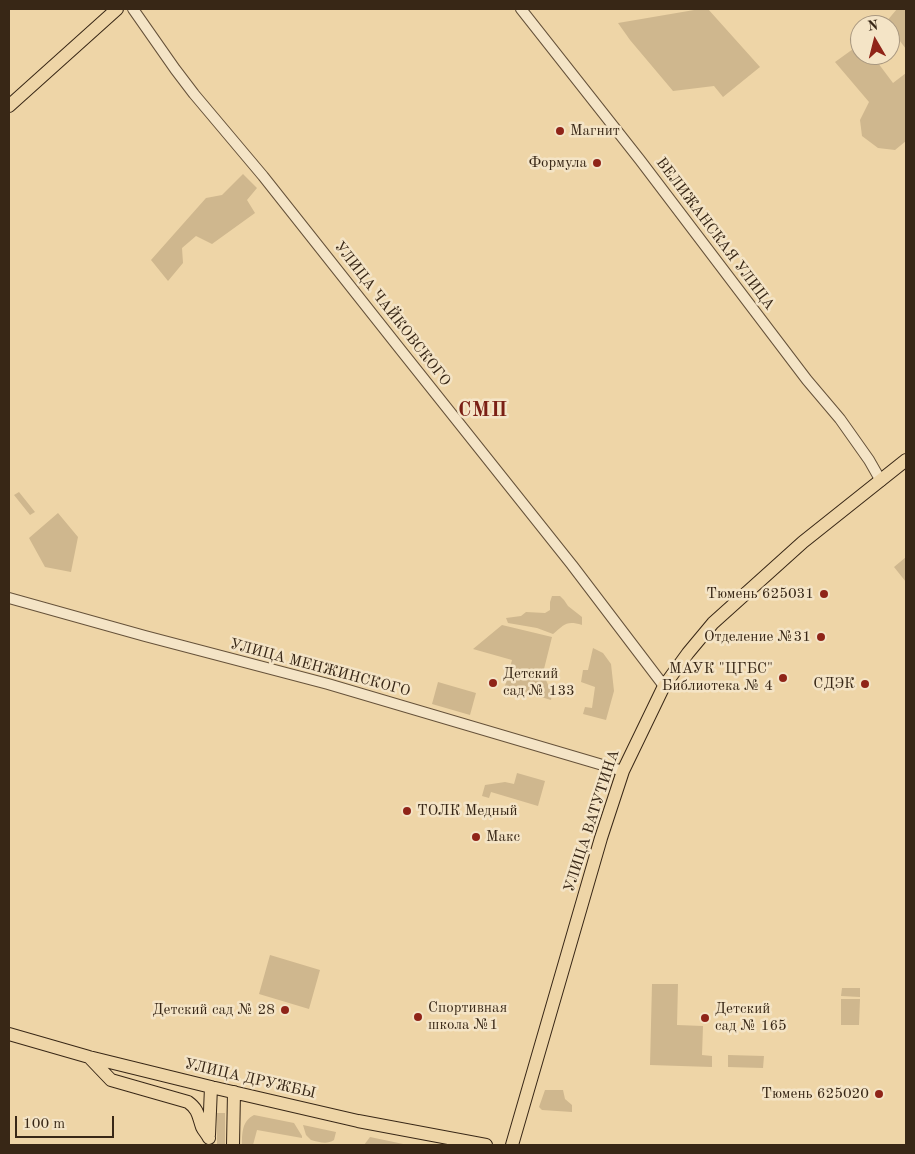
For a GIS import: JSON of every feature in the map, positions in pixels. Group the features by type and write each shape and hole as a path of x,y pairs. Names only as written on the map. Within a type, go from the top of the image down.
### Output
{"main road":[{"path":"9,106 117,9"},
{"name":"УЛИЦА ВАТУТИНА","path":"512,1145 601,838 623,771 664,686 713,623 804,542 906,460"},
{"name":"УЛИЦА ДРУЖБЫ","path":"9,1034 89,1057 211,1087 358,1121 486,1145"},
{"path":"89,1057 111,1080 188,1102 194,1106 209,1142"},
{"path":"209,1142 211,1087"},
{"path":"233,1145 234,1092"}],"street":[{"name":"УЛИЦА ЧАЙКОВСКОГО","path":"133,9 189,88 263,176 572,565 664,686"},
{"name":"ВЕЛИЖАНСКАЯ УЛИЦА","path":"521,9 676,207 807,380 840,419 881,480"},
{"name":"УЛИЦА МЕНЖИНСКОГО","path":"9,598 328,684 623,771"}],"shaded area":[{"path":"708,9 760,67 723,97 714,86 673,91 618,23"},
{"path":"897,9 906,9 906,49 900,41 900,15 892,15"},
{"path":"850,51 850,65 880,65 893,83 906,73 906,141 895,150 878,148 862,136 860,120 869,102 835,62"},
{"path":"243,174 257,188 247,200 255,213 212,244 196,236 182,248 183,263 168,281 151,260 206,198 222,195"},
{"path":"19,492 35,512 30,515 14,495"},
{"path":"58,513 78,537 71,572 45,567 29,538"},
{"path":"906,557 906,582 894,567"},
{"path":"552,596 560,596 568,606 582,617 582,625 569,623 553,634 537,628 508,623 506,618 521,616 526,612 545,613 550,610"},
{"path":"502,625 552,637 543,673 552,694 551,700 505,686 512,660 473,649"},
{"path":"593,648 603,653 611,664 614,691 606,720 583,714 585,707 592,708 595,687 581,682 583,670 588,670"},
{"path":"438,682 476,693 470,715 432,704"},
{"path":"517,773 545,781 538,806 491,792 489,798 482,796 485,785 505,782 514,784"},
{"path":"270,955 320,970 309,1009 259,994"},
{"path":"652,984 678,984 677,1025 703,1026 702,1055 712,1056 712,1067 650,1065"},
{"path":"842,988 860,988 860,997 841,996"},
{"path":"841,999 860,999 859,1025 841,1025"},
{"path":"728,1055 764,1056 763,1068 728,1067"},
{"path":"545,1090 563,1090 565,1099 572,1105 572,1112 542,1110 539,1107"},
{"path":"217,1113 225,1113 225,1145 217,1145"},
{"path":"254,1115 294,1123 302,1138 257,1130 253,1145 242,1145 245,1124"},
{"path":"303,1125 336,1132 334,1140 326,1143 311,1140 306,1135"},
{"path":"370,1137 408,1145 364,1145"}],"place":[{"name":"Магнит","path":"560,131"},
{"name":"Формула","path":"597,163"},
{"name":"Тюмень 625031","path":"824,594"},
{"name":"Отделение №31","path":"821,637"},
{"name":"МАУК \"ЦГБС\" Библиотека № 4","path":"783,678"},
{"name":"Детский сад № 133","path":"493,683"},
{"name":"СДЭК","path":"865,684"},
{"name":"ТОЛК Медный","path":"407,811"},
{"name":"Макс","path":"476,837"},
{"name":"Детский сад № 28","path":"285,1010"},
{"name":"Спортивная школа №1","path":"418,1017"},
{"name":"Детский сад № 165","path":"705,1018"},
{"name":"Тюмень 625020","path":"879,1094"}],"district":[{"name":"СМП","path":"483,411"}]}
